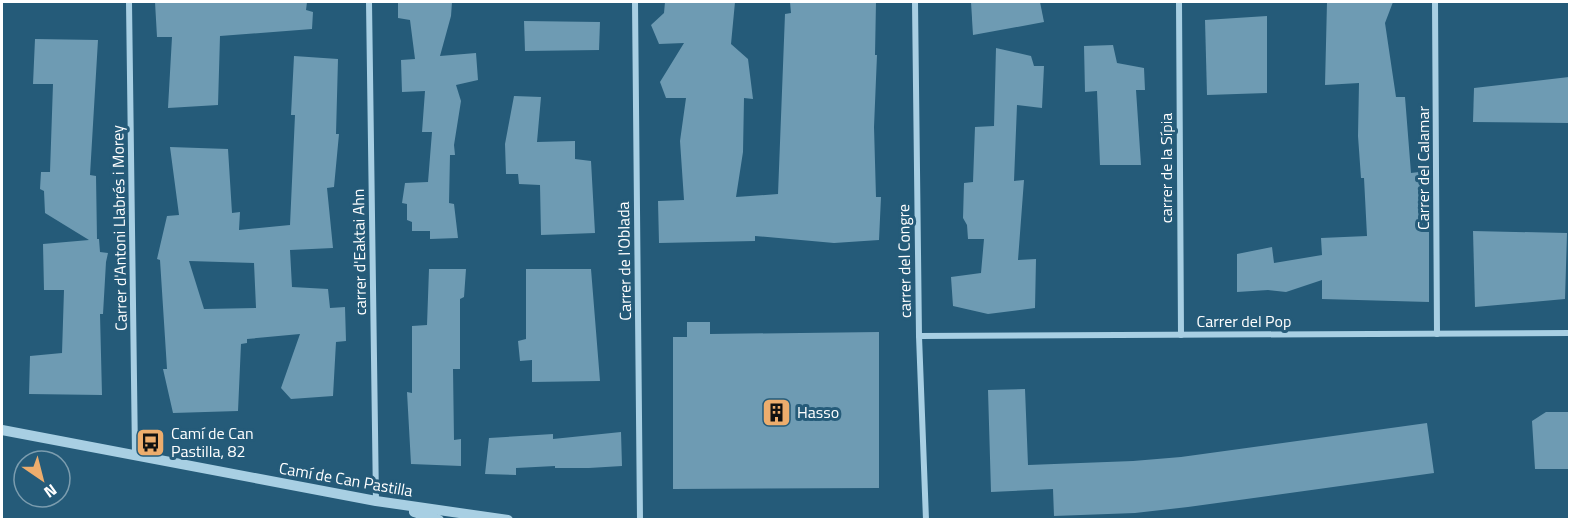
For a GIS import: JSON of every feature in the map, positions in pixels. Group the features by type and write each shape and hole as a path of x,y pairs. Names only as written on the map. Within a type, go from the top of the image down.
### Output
{"street":[{"name":"Carrer d'Antoni Llabrés i Morey","path":"129,2 135,455"},
{"name":"carrer d'Eaktai Ahn","path":"369,2 376,501"},
{"name":"Carrer de l'Oblada","path":"635,2 640,519"},
{"name":"carrer del Congre","path":"915,2 919,336 926,519"},
{"name":"carrer de la Sípia","path":"1179,2 1181,335"},
{"name":"Carrer del Calamar","path":"1435,2 1437,334"},
{"name":"Carrer del Pop","path":"919,336 1569,333"},
{"name":"Camí de Can Pastilla","path":"2,430 376,501 508,519"},
{"path":"376,501 440,519"}],"building":[{"path":"155,2 307,2 306,10 313,12 312,29 220,36 218,105 168,108 172,37 157,37"},
{"path":"398,2 452,2 451,16 440,56 476,53 478,80 456,85 461,101 454,145 455,155 450,155 449,203 454,204 458,238 430,239 430,231 412,231 412,222 407,220 407,204 402,203 405,183 428,182 432,132 422,132 425,91 402,92 401,60 415,59 410,20 398,18"},
{"path":"665,2 735,2 731,44 748,59 753,99 744,98 743,152 736,197 778,194 785,14 791,13 790,2 876,2 875,55 877,55 874,127 876,197 881,197 879,240 834,243 755,236 755,241 659,243 658,201 684,200 680,141 686,98 666,98 660,82 684,43 659,44 651,25 664,13"},
{"path":"971,2 1040,2 1044,22 973,35"},
{"path":"1327,2 1393,2 1385,23 1396,97 1405,97 1411,173 1419,172 1423,232 1429,232 1429,302 1322,299 1322,280 1286,292 1268,290 1237,292 1237,254 1272,247 1274,263 1322,255 1321,238 1367,236 1364,178 1361,178 1358,136 1359,83 1325,85"},
{"path":"1267,16 1267,93 1207,95 1205,20"},
{"path":"524,21 600,22 599,50 525,51"},
{"path":"35,39 98,40 90,175 96,176 97,239 99,239 100,252 108,253 103,314 100,314 102,395 29,394 30,356 62,353 64,290 44,290 43,244 89,240 45,213 44,191 40,189 41,172 50,172 53,84 33,84"},
{"path":"1113,45 1117,63 1144,68 1145,90 1136,90 1141,165 1100,165 1097,91 1085,92 1084,46"},
{"path":"996,48 1031,56 1034,66 1044,66 1042,108 1017,105 1014,181 1024,180 1018,260 1036,259 1035,308 988,314 953,306 951,277 981,273 984,239 968,239 967,225 963,218 964,183 973,182 975,127 994,126"},
{"path":"294,56 338,59 336,134 339,134 334,187 327,188 333,248 290,250 292,287 328,289 330,308 345,307 346,341 336,342 333,396 291,399 281,388 300,334 247,339 247,343 241,344 238,411 173,413 163,369 167,369 160,260 157,259 167,216 179,215 170,147 228,149 232,213 240,212 239,230 290,225 295,115 291,115","holes":["189,261 254,263 256,308 204,309"]},
{"path":"1569,77 1569,123 1473,122 1474,88"},
{"path":"514,96 541,97 537,142 575,141 575,159 591,161 595,233 541,235 540,185 519,184 518,174 506,174 505,144"},
{"path":"1473,231 1567,233 1565,299 1475,307"},
{"path":"429,269 466,269 464,297 460,299 460,369 453,369 454,440 461,439 461,466 411,464 407,392 412,393 412,326 427,325"},
{"path":"526,269 591,269 600,381 532,382 532,360 520,361 518,341 526,339"},
{"name":"Hasso","path":"687,322 710,322 710,334 879,332 879,488 673,489 673,337 687,337"},
{"path":"1025,389 1028,465 1181,457 1427,423 1434,473 1135,513 1054,516 1053,489 991,492 988,390"},
{"path":"1546,412 1569,412 1569,469 1535,469 1532,421"},
{"path":"621,432 622,466 516,468 516,475 485,474 489,438 553,434 553,439"}],"place":[{"name":"Hasso","path":"776,412"},
{"name":"Camí de Can Pastilla, 82","path":"150,442"}]}
